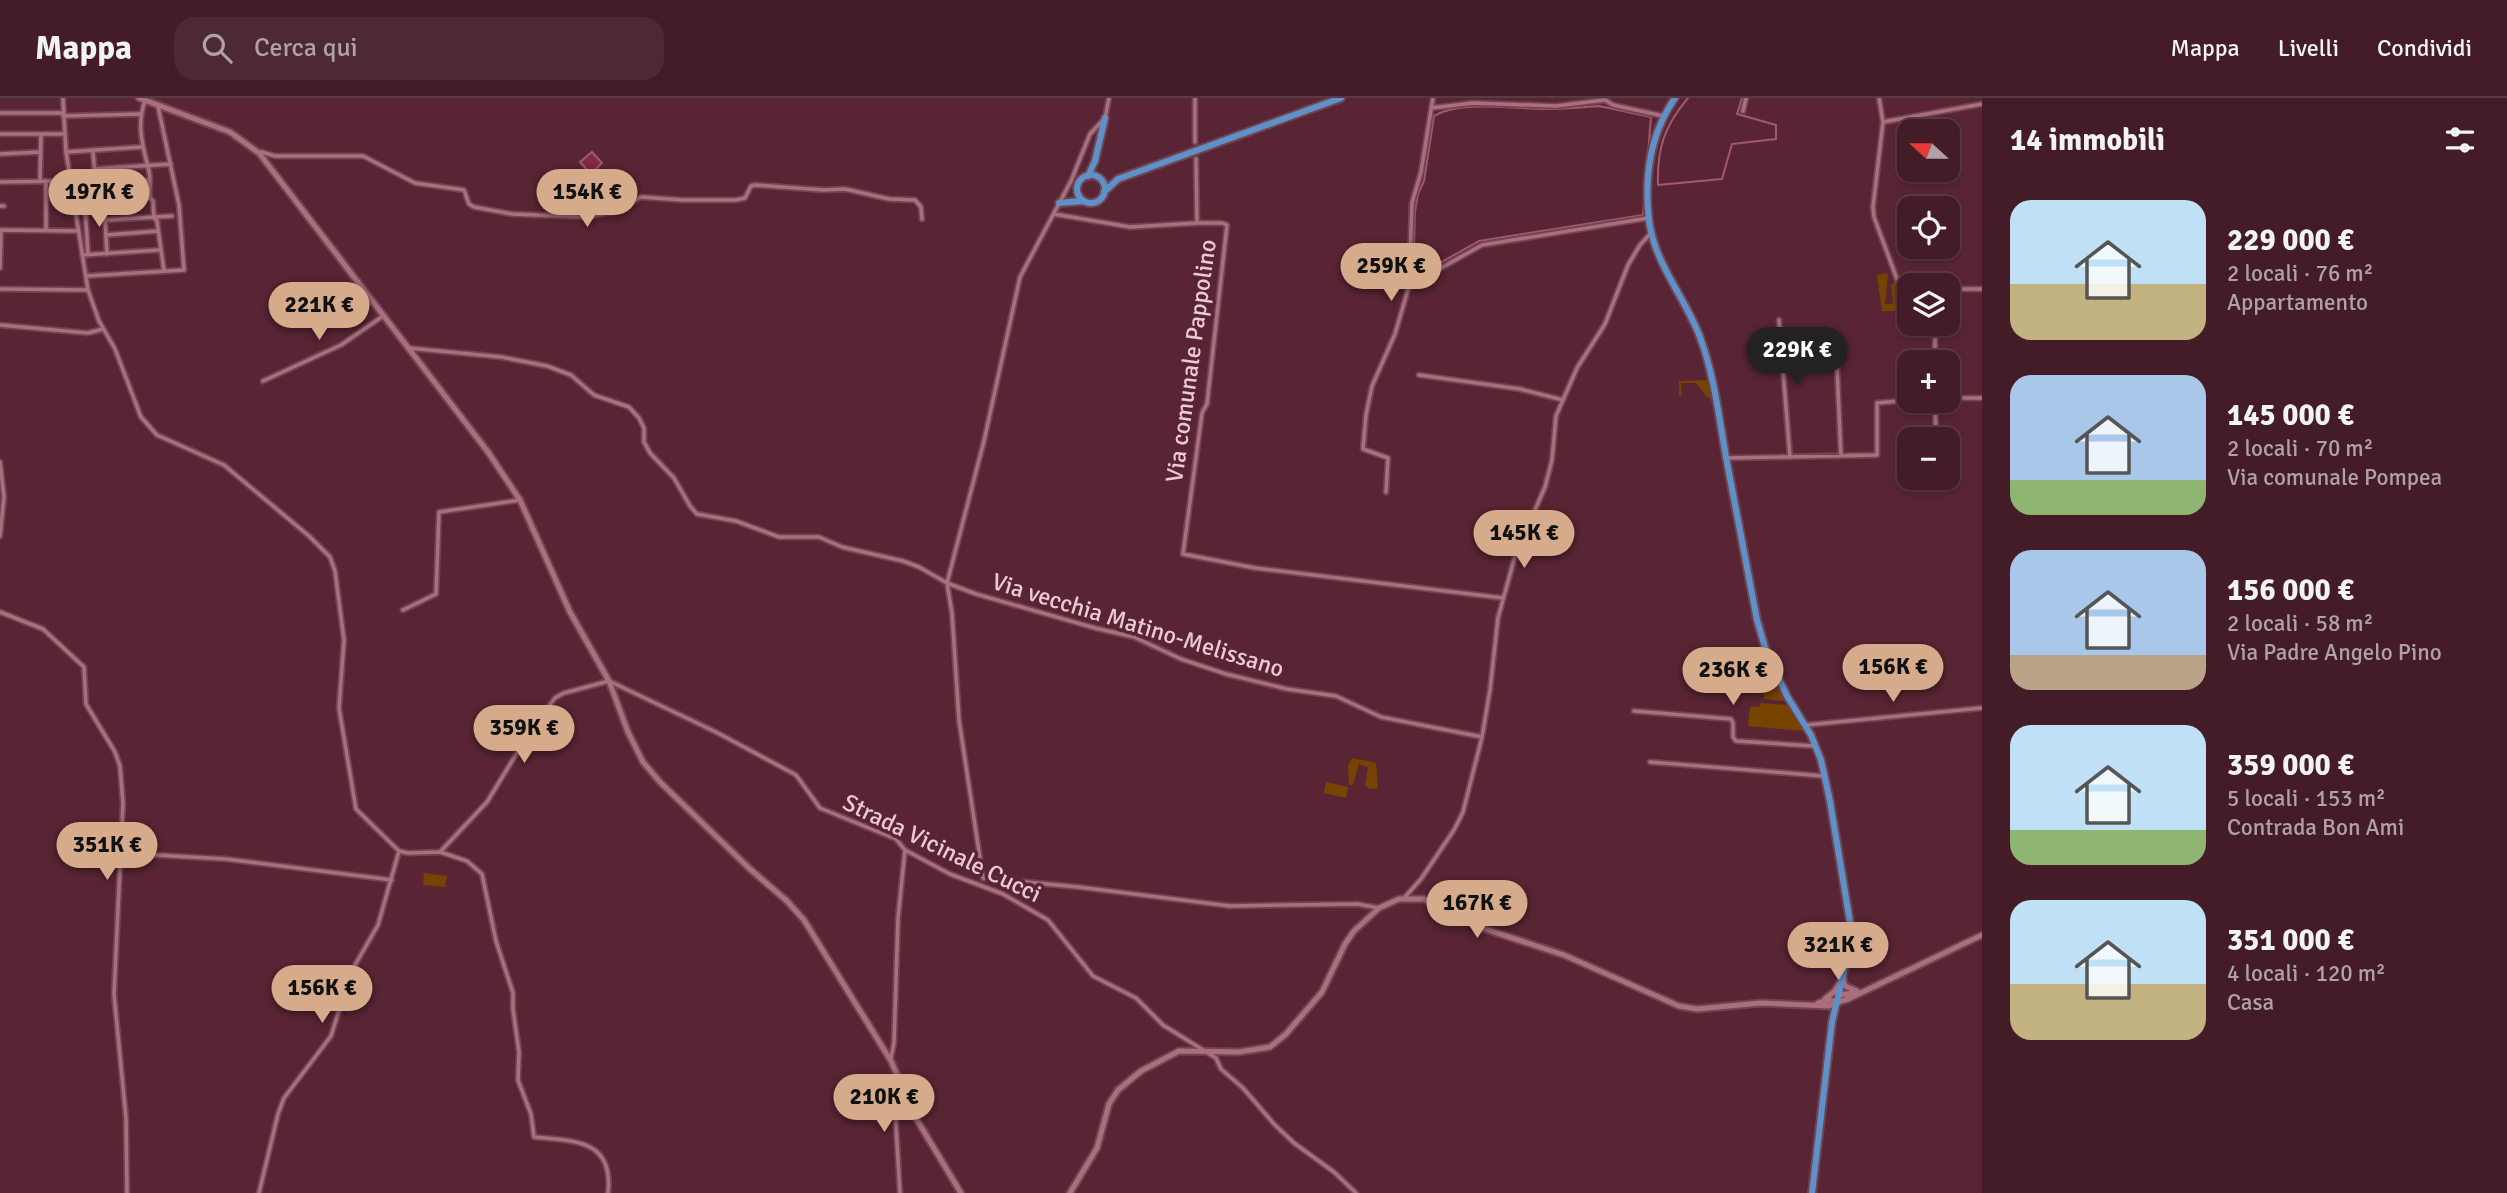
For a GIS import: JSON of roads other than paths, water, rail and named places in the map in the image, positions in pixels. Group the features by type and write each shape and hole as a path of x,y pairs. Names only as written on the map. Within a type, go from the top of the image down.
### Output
{"main road":[{"path":"1088,176 1118,179 1341,98"},
{"path":"1675,98 1663,116 1651,153 1648,218 1651,233 1659,257 1700,337 1719,415 1758,620 1767,653 1787,696 1816,746 1825,776 1850,922 1850,946 1832,1022 1812,1193"},
{"path":"142,99 230,132 259,153 488,452 520,500 570,612 609,681 628,732 643,762 660,782 804,920 891,1060 917,1119 961,1193"},
{"path":"1104,192 1094,168 1105,118"},
{"path":"1068,203 1077,193 1078,184 1088,176 1095,161"},
{"path":"1059,204 1096,202 1118,179"},
{"path":"1077,193 1083,201"},
{"path":"1070,1193 1097,1148 1109,1104 1118,1090 1141,1071 1179,1051 1239,1052 1270,1047 1286,1034 1322,992 1354,931 1379,908 1405,897 1424,900 1485,929 1564,955 1679,1006 1697,1009 1761,1003 1829,1006 1982,935"},
{"path":"1811,1005 1827,998 1843,978"},
{"path":"1843,978 1845,986 1858,992"},
{"path":"1836,1002 1840,995 1858,992"},
{"path":"1832,1022 1837,1008 1846,999"},
{"path":"1811,1005 1826,1010 1832,1022"}],"street":[{"path":"63,98 66,152 88,290 103,329 115,349 141,417 157,435 225,464 330,557 335,571 344,640 339,708 356,809 399,850 408,853 440,852 467,861 482,874 496,941 513,993 519,1052 518,1080 531,1114 534,1137 581,1142 592,1146 608,1169 608,1193"},
{"path":"1109,98 1105,118 1090,134 1059,204 1020,277 984,441 947,583 960,720 983,878 1158,895 1230,906 1357,904 1379,908"},
{"path":"1195,98 1195,142"},
{"path":"1386,492 1388,458 1363,449 1366,415 1372,386 1395,334 1409,286 1412,203 1421,172 1433,98"},
{"path":"1743,111 1746,98"},
{"path":"1879,98 1882,103 1883,122 1873,207 1874,217 1897,279"},
{"path":"142,99 141,147 144,151 154,218 157,220 164,271"},
{"path":"1431,108 1473,103 1556,106 1605,100 1613,105 1663,116"},
{"path":"1883,122 1982,104"},
{"path":"86,276 184,270 179,205 158,106"},
{"path":"0,113 140,114"},
{"path":"0,134 64,134"},
{"path":"40,181 41,134"},
{"path":"66,152 141,147"},
{"path":"93,151 97,203"},
{"path":"0,154 40,152"},
{"path":"259,153 275,156 363,156 415,183 464,190 469,204 474,207 512,214 586,217 603,215 641,197 695,201 736,200 745,198 751,186 755,185 812,190 845,189 890,199 915,200 921,208 922,219"},
{"name":"Via comunale Pappolino","path":"1196,159 1197,223 1227,225 1207,404 1202,413 1183,554 1255,568 1503,598"},
{"path":"94,169 170,164"},
{"path":"96,183 149,180"},
{"path":"46,231 47,181"},
{"path":"0,182 70,181"},
{"path":"74,204 150,198"},
{"path":"104,202 107,254"},
{"path":"85,204 88,255"},
{"path":"1054,214 1130,227 1197,223"},
{"path":"105,220 172,216"},
{"path":"1409,286 1482,245 1648,218"},
{"path":"0,268 1,230 78,231"},
{"path":"106,235 158,231"},
{"path":"1405,897 1421,879 1454,830 1465,804 1482,737 1498,618 1515,556 1545,487 1552,460 1556,416 1577,368 1605,324 1628,265 1651,233"},
{"path":"82,256 159,250"},
{"path":"0,289 88,290"},
{"path":"1960,289 1982,289"},
{"path":"263,381 341,345 383,316"},
{"path":"1779,320 1790,457"},
{"path":"0,325 88,333 103,329"},
{"path":"1836,345 1841,456"},
{"path":"407,348 501,357 547,366 571,375 594,395 629,407 639,418 644,428 644,442 650,453 674,478 697,514 736,521 779,537 819,537 842,547 903,561 947,583"},
{"path":"1419,375 1520,389 1563,400"},
{"path":"1960,398 1982,398"},
{"path":"1726,458 1877,455 1877,403 1897,401"},
{"path":"0,462 4,497 0,536"},
{"path":"403,610 436,594 439,512 520,500"},
{"name":"Via vecchia Matino-Melissano","path":"947,583 1017,607 1134,637 1181,659 1226,674 1287,689 1336,696 1381,717 1482,737"},
{"path":"0,612 43,629 84,667 86,704 115,752 120,766 123,803 114,994 126,1118 127,1193"},
{"path":"440,852 487,802 531,730 555,698 609,681"},
{"name":"Strada Vicinale Cucci","path":"609,681 716,732 796,775 820,808 896,839 905,850 950,874 1003,894 1048,920 1093,976 1136,999 1163,1025 1216,1058 1221,1069 1243,1088 1273,1124 1356,1193"},
{"path":"1805,725 1982,708"},
{"path":"1634,711 1731,719 1733,737 1737,741 1816,746"},
{"path":"1650,762 1825,776"},
{"path":"259,1193 284,1098 331,1036 351,972 378,925 399,850"},
{"path":"891,1060 894,1043 899,896 905,850"},
{"path":"121,853 226,859 392,880"},
{"path":"899,1079 894,1093 900,1193"}],"waterway":[{"path":"1688,98 1673,118 1664,139 1659,160 1658,185 1722,179 1732,144 1776,139 1776,125 1737,114 1742,98"},
{"path":"1490,106 1550,109 1599,106 1651,117 1643,215 1479,241 1413,278 1415,211 1424,181 1434,116 1459,108 1490,106"}]}
